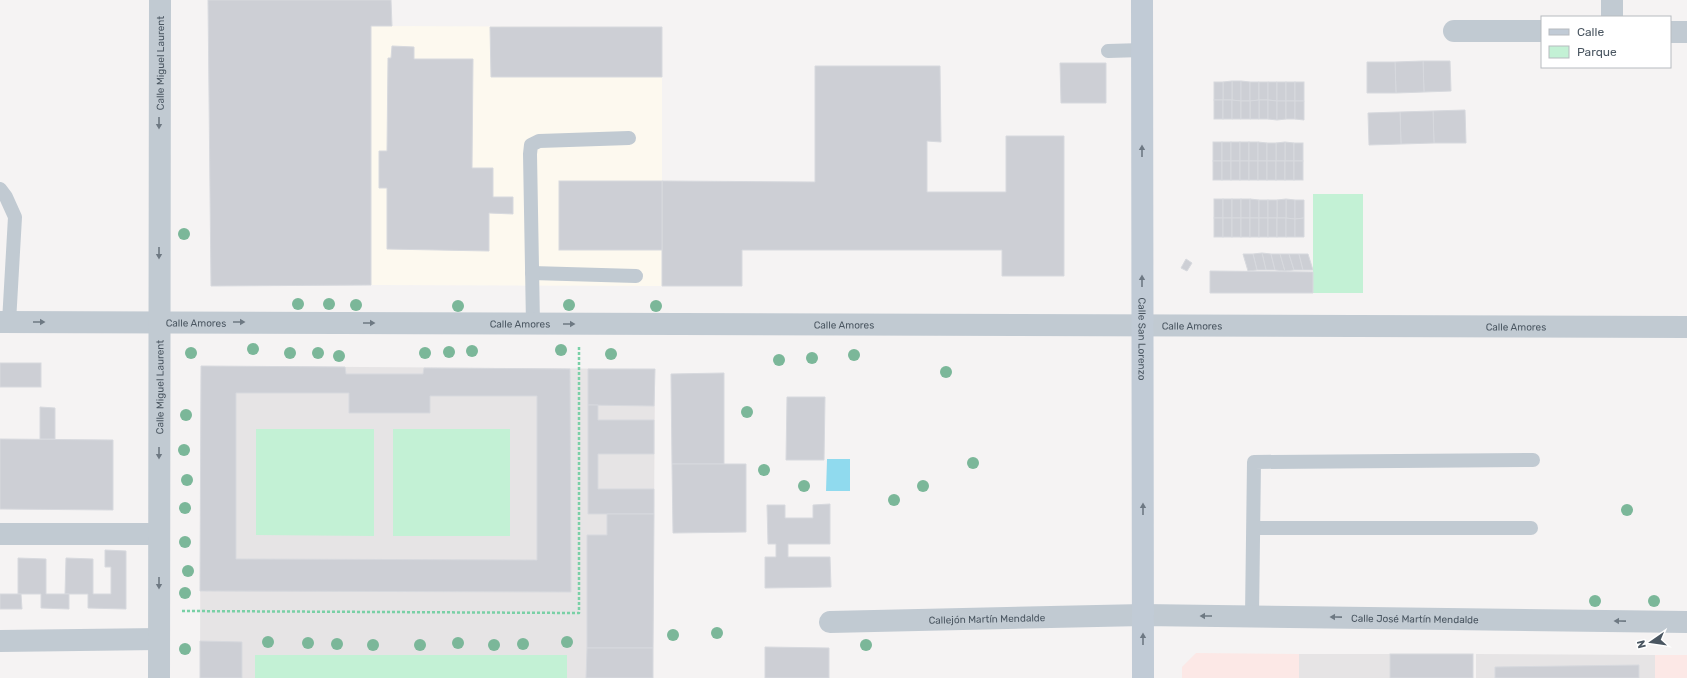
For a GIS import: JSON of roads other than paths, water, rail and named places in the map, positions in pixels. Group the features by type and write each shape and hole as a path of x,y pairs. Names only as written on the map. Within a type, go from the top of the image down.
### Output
{"street":[{"name":"Calle Miguel Laurent","path":"159,678 160,0"},
{"name":"Calle San Lorenzo","path":"1142,0 1143,678"},
{"path":"1612,0 1612,16"},
{"path":"1454,31 1541,32"},
{"path":"1671,32 1687,32"},
{"name":"Calle Amores","path":"5,322 1687,328"},
{"path":"0,534 159,534"},
{"name":"Calle José Martín Mendalde","path":"1143,615 1687,622"},
{"name":"Callejón Martín Mendalde","path":"830,622 1143,615"},
{"path":"0,641 159,639"}],"lane":[{"path":"1108,51 1142,50"},
{"path":"533,324 531,145 540,141 629,138"},
{"path":"0,189 6,197 15,217 5,322"},
{"path":"532,273 636,276"},
{"path":"1252,616 1254,462 1533,460"},
{"path":"1254,528 1531,528"}],"water":[{"path":"827,459 850,459 850,491 826,491"}]}
